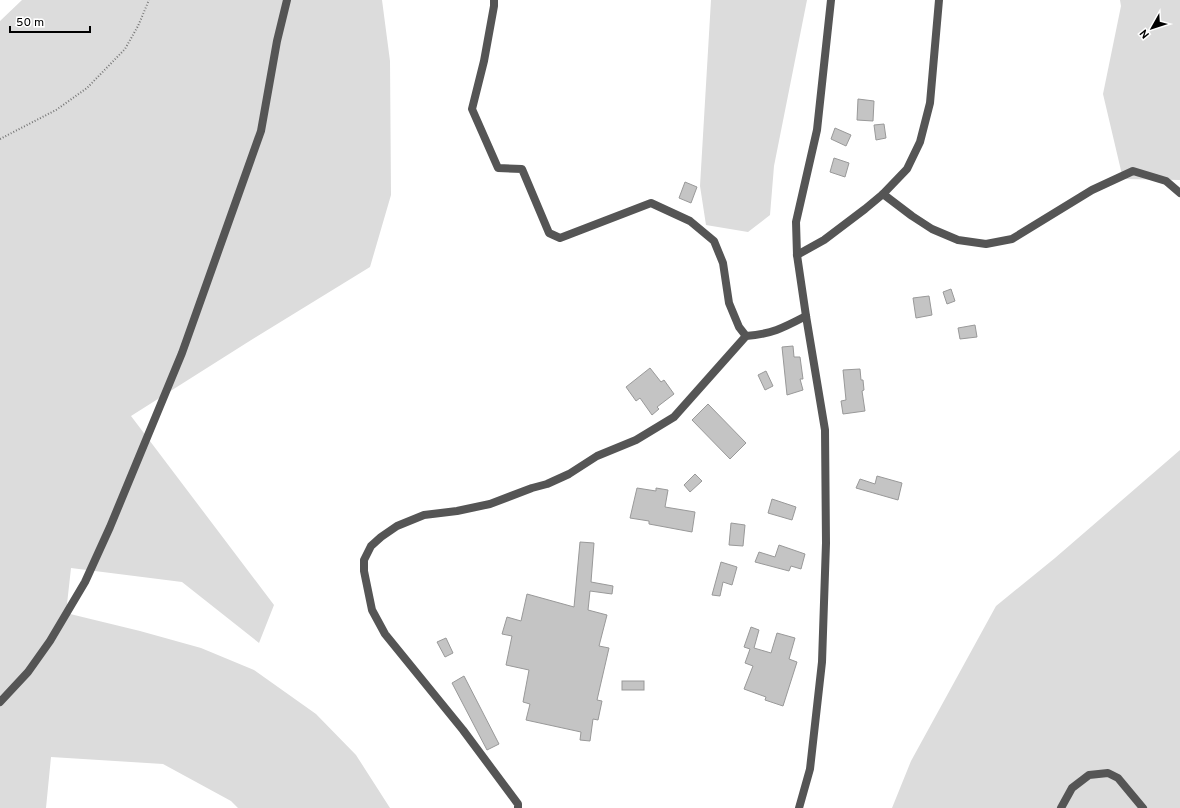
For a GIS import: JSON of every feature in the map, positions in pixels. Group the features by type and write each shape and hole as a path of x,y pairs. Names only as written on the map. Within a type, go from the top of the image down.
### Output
{"street":[{"path":"0,702 28,672 50,641 85,582 176,368 261,131 277,41 287,0"},
{"path":"494,0 484,61 472,109 498,168 522,169 549,233 560,238 650,203 690,221 714,241 723,263 729,303 739,327 746,336"},
{"path":"798,808 810,769 822,669 826,543 825,430 806,316 798,255 796,222 817,130 831,0"},
{"path":"798,255 824,240 883,194 907,169 920,142 930,103 939,0"},
{"path":"883,194 932,229 958,240 986,244 1012,239 1092,190 1134,171 1166,181 1180,193"},
{"path":"518,808 518,804 463,730 385,634 372,610 364,571 364,560 371,546 397,526 424,515 457,512 490,504 532,488 548,484 569,474 597,456 636,440 674,417 746,336 762,335 781,329 806,316"},
{"path":"1061,808 1072,788 1089,775 1097,773 1108,773 1118,778 1143,808"}],"path":[{"path":"0,138 56,110 87,88 125,49 138,26 149,0"}],"shaded area":[{"path":"22,0 382,0 390,61 391,195 370,267 131,416 274,605 259,643 182,582 71,568 66,613 201,648 254,670 316,714 356,755 390,808 238,808 231,801 163,764 51,757 46,808 0,808 0,21"},
{"path":"711,0 807,0 774,166 770,215 748,232 706,225 700,186"},
{"path":"1120,0 1180,0 1180,180 1123,179 1103,94 1121,6"},
{"path":"1180,450 1180,808 892,808 911,761 996,606 1055,558"}],"building":[{"path":"858,99 874,101 873,121 857,120"},
{"path":"884,124 886,138 876,140 874,125"},
{"path":"835,128 851,135 846,146 831,139"},
{"path":"834,158 849,163 845,177 830,172"},
{"path":"685,182 697,187 691,203 679,198"},
{"path":"951,289 955,301 947,304 943,292"},
{"path":"929,296 932,315 916,318 913,298"},
{"path":"975,325 977,337 960,339 958,328"},
{"path":"793,346 794,357 800,357 803,379 800,379 803,390 787,395 782,347"},
{"path":"650,368 661,382 664,380 674,394 657,407 659,409 652,415 640,398 636,401 626,387"},
{"path":"860,369 861,380 863,380 864,390 862,391 865,411 843,414 841,401 846,400 843,370"},
{"path":"766,371 773,386 765,390 758,375"},
{"path":"708,404 746,443 730,459 692,420"},
{"path":"695,474 702,481 690,492 684,485"},
{"path":"877,476 902,483 898,500 856,488 860,479 875,484"},
{"path":"637,488 656,491 656,488 668,490 665,507 695,512 692,532 649,524 649,521 630,518"},
{"path":"772,499 796,507 792,520 768,513"},
{"path":"731,523 745,525 743,546 729,545"},
{"path":"580,542 594,543 591,582 613,586 612,594 590,591 588,610 607,615 599,646 609,648 597,700 602,701 598,720 593,719 590,741 580,740 581,732 526,720 530,704 523,702 529,670 506,665 512,636 502,634 507,617 521,621 527,594 574,607"},
{"path":"779,545 805,554 801,569 791,566 789,571 755,562 759,552 775,557"},
{"path":"721,562 737,567 732,585 723,582 720,596 712,595"},
{"path":"751,627 759,630 754,648 771,653 777,633 795,638 789,659 797,662 783,706 765,700 766,697 744,689 753,666 745,663 750,649 744,647"},
{"path":"446,638 453,653 445,657 437,642"},
{"path":"464,676 499,744 487,750 452,683"},
{"path":"622,681 644,681 644,690 622,690"}]}
